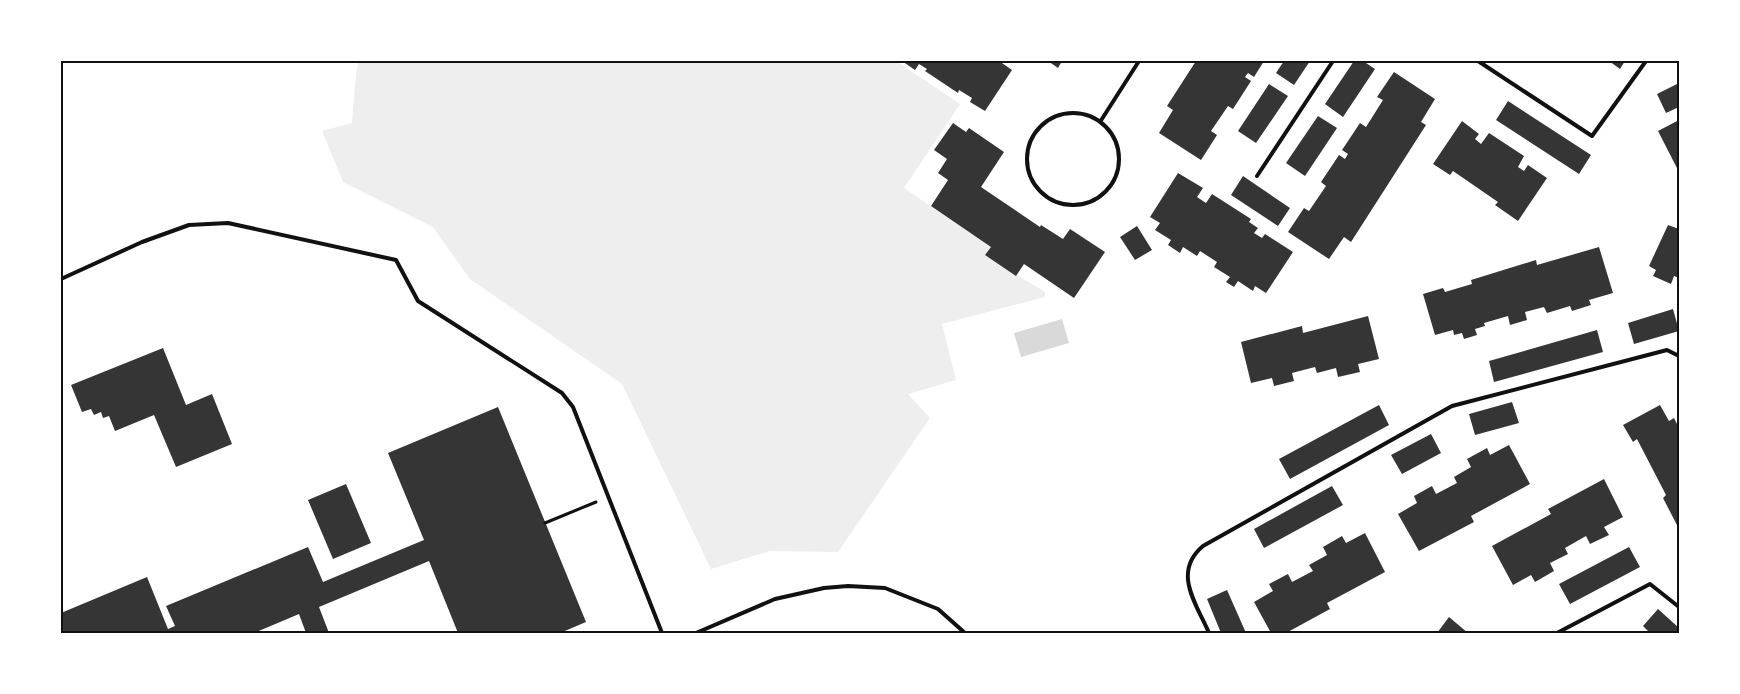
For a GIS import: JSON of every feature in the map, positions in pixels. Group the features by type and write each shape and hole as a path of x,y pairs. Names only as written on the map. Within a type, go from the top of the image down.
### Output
{"lane":[{"path":"1100,122 1139,61"},
{"path":"1257,176 1333,61"},
{"path":"1478,61 1592,136 1647,61"},
{"path":"1070,113 1086,115 1100,122 1115,139 1119,154 1118,170 1111,185 1100,197 1086,204 1068,205 1052,201 1040,191 1030,178 1027,162 1031,139 1041,126 1054,117 1070,113"},
{"path":"61,279 142,242 189,226 208,224 228,223 396,260 418,301 562,393 573,407 662,633"},
{"path":"1210,633 1188,586 1187,574 1189,563 1194,553 1203,546 1452,406 1668,350 1679,356"},
{"path":"1556,633 1650,584 1679,607"},
{"path":"696,633 776,599 824,588 848,586 885,588 938,609 965,633"}],"path":[{"path":"545,523 580,509"}],"shaded area":[{"path":"358,61 896,61 960,104 904,188 991,247 985,255 1045,292 1045,297 942,324 956,380 908,394 930,418 838,552 770,551 711,569 622,384 470,279 433,227 343,182 322,131 352,123"},
{"path":"1062,319 1069,343 1021,357 1014,333"}],"building":[{"path":"902,61 989,61 991,63 999,61 1012,70 985,111 970,102 972,98 959,90 958,93 925,71 927,69 919,64 915,70"},
{"path":"1048,61 1062,61 1058,68"},
{"path":"1196,61 1264,61 1254,77 1248,73 1245,77 1251,81 1233,109 1228,106 1211,131 1217,135 1201,160 1159,133 1173,110 1167,106"},
{"path":"1284,61 1310,61 1294,85 1276,73"},
{"path":"1354,61 1363,61 1375,69 1343,117 1325,104"},
{"path":"1609,61 1625,61 1620,69"},
{"path":"1394,72 1435,99 1421,122 1426,125 1351,242 1344,237 1329,259 1288,232 1304,208 1309,211 1326,186 1321,182 1339,155 1345,159 1348,154 1342,150 1360,123 1366,127 1383,100 1377,97"},
{"path":"1679,83 1679,107 1666,113 1657,94"},
{"path":"1269,84 1288,96 1256,143 1238,131"},
{"path":"1508,101 1591,155 1579,174 1496,120"},
{"path":"1318,116 1337,128 1305,176 1286,163"},
{"path":"1679,120 1679,172 1658,131"},
{"path":"1462,121 1479,134 1475,139 1481,144 1489,133 1524,156 1518,167 1524,171 1528,165 1547,178 1518,221 1495,205 1498,202 1453,171 1450,175 1433,164"},
{"path":"953,123 966,132 969,128 1004,152 981,187 1040,227 1041,225 1063,239 1070,229 1105,252 1074,298 1024,264 1016,276 985,255 991,247 931,206 948,180 938,173 947,159 934,150"},
{"path":"1178,173 1203,188 1197,197 1206,203 1212,194 1251,219 1249,222 1258,228 1254,233 1262,238 1265,234 1293,252 1266,293 1255,286 1253,291 1238,281 1234,287 1226,282 1230,277 1214,267 1217,262 1200,251 1197,256 1183,247 1180,253 1168,245 1171,240 1155,230 1160,223 1150,217"},
{"path":"1243,176 1290,208 1278,226 1231,195"},
{"path":"1668,225 1679,229 1679,278 1674,276 1671,284 1653,276 1656,270 1649,266"},
{"path":"1137,226 1152,250 1135,260 1120,237"},
{"path":"1599,247 1613,293 1589,300 1591,305 1572,311 1570,306 1547,313 1544,307 1525,312 1527,320 1510,325 1508,316 1484,323 1485,326 1475,329 1477,335 1464,339 1462,333 1454,335 1453,330 1435,335 1423,294 1443,288 1445,292 1472,284 1471,280 1536,260 1537,265"},
{"path":"1673,309 1679,331 1634,344 1628,323"},
{"path":"1368,316 1379,359 1358,364 1360,372 1338,377 1336,368 1317,373 1315,367 1292,373 1294,381 1274,386 1272,378 1251,383 1241,342 1302,326 1303,333"},
{"path":"1597,330 1603,352 1494,382 1489,361"},
{"path":"163,348 186,405 212,394 232,444 176,467 154,415 115,431 109,416 103,418 101,412 94,415 91,409 82,412 71,385"},
{"path":"1512,402 1519,423 1475,435 1469,414"},
{"path":"1379,405 1389,425 1290,479 1279,459"},
{"path":"1660,405 1669,421 1674,418 1679,428 1679,529 1663,498 1666,495 1637,439 1633,442 1623,425"},
{"path":"498,407 586,622 560,633 458,633 429,561 319,607 329,633 306,633 299,614 254,633 64,633 61,625 61,613 147,577 168,629 175,626 166,606 308,547 323,582 424,540 388,453"},
{"path":"1431,434 1441,453 1402,474 1391,455"},
{"path":"1509,445 1530,484 1471,516 1474,522 1419,551 1398,514 1417,503 1414,496 1432,486 1436,494 1457,483 1454,477 1471,467 1467,459 1487,448 1490,455"},
{"path":"1604,479 1623,517 1604,527 1609,535 1590,544 1586,536 1565,548 1568,554 1550,563 1554,571 1535,582 1531,575 1513,585 1492,546 1551,514 1548,509"},
{"path":"346,484 371,543 333,559 308,500"},
{"path":"1332,486 1343,505 1264,548 1254,529"},
{"path":"1365,533 1385,572 1327,603 1330,609 1286,633 1271,633 1254,602 1273,591 1269,584 1288,574 1292,582 1313,571 1309,565 1327,555 1323,547 1342,536 1346,543"},
{"path":"1629,547 1640,567 1570,604 1559,584"},
{"path":"1227,590 1246,633 1221,633 1207,599"},
{"path":"1658,609 1679,628 1679,633 1650,633 1643,626"},
{"path":"1449,617 1468,633 1437,633"}]}
